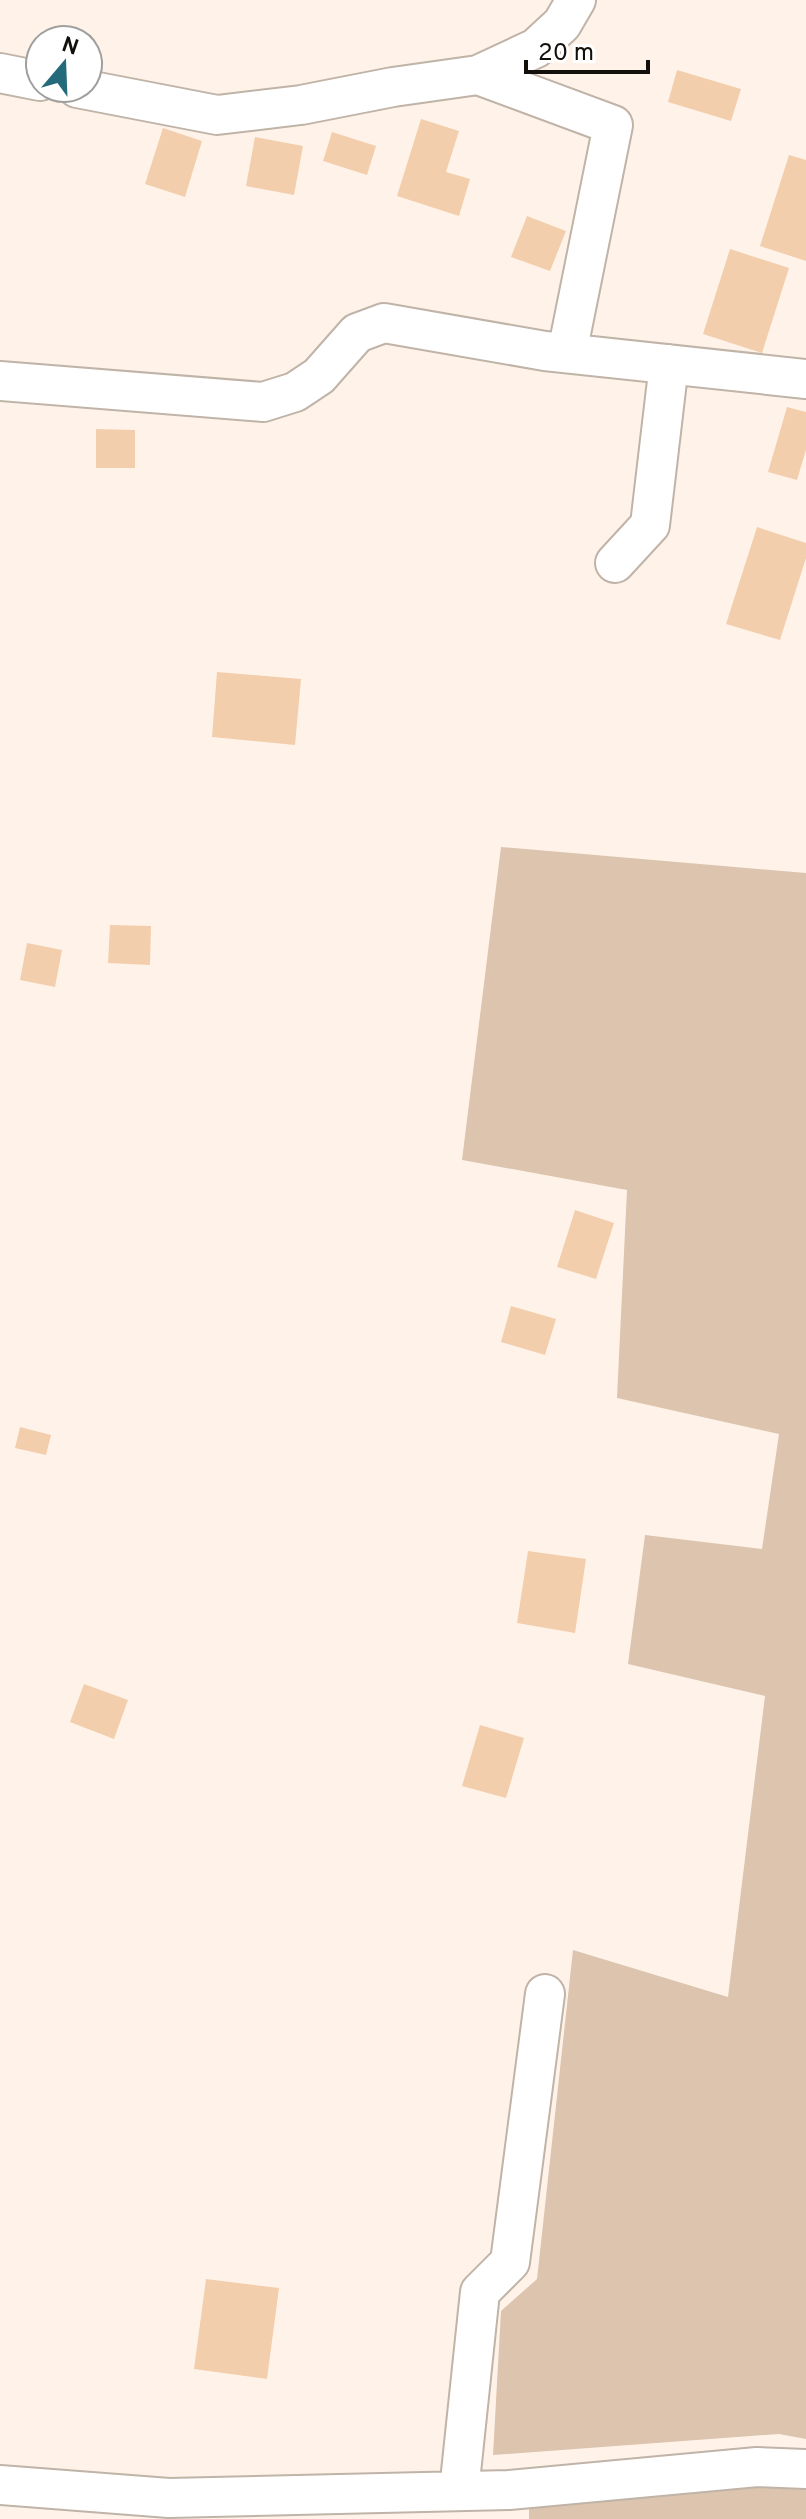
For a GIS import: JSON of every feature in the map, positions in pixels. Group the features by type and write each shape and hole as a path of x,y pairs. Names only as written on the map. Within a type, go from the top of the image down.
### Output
{"street":[{"path":"104,93 217,115 301,105 478,75 536,48 562,24 576,0"},
{"path":"0,73 24,78"},
{"path":"478,75 613,125 567,353"},
{"path":"0,381 263,402 295,392 319,376 357,333 384,323 567,353 806,379"},
{"path":"615,563 650,525 669,364"},
{"path":"459,2491 480,2292 510,2262 545,1994"},
{"path":"0,2485 169,2498 459,2491 757,2467 806,2469"}],"shaded area":[{"path":"501,847 806,873 806,2439 779,2434 493,2455 501,2311 537,2279 573,1950 728,1997 765,1696 628,1664 645,1535 762,1549 779,1434 617,1398 627,1190 462,1160"},
{"path":"796,2482 806,2484 806,2519 529,2519 529,2505"}],"building":[{"path":"677,70 741,89 731,121 668,102"},
{"path":"421,119 459,131 446,172 470,179 459,216 397,196"},
{"path":"163,128 202,141 185,197 145,184"},
{"path":"332,132 376,146 367,175 323,161"},
{"path":"255,137 303,146 294,195 246,186"},
{"path":"789,155 806,160 806,261 760,246"},
{"path":"527,216 566,231 550,271 511,257"},
{"path":"730,249 789,268 762,353 703,334"},
{"path":"787,407 806,412 806,450 797,480 768,472"},
{"path":"96,429 135,430 135,468 96,468"},
{"path":"757,527 806,543 806,558 780,640 726,624"},
{"path":"217,672 301,679 295,745 212,737"},
{"path":"110,925 151,926 150,965 108,963"},
{"path":"27,943 62,950 55,987 20,980"},
{"path":"575,1210 614,1223 596,1279 557,1267"},
{"path":"511,1306 556,1319 545,1355 501,1342"},
{"path":"20,1427 51,1435 46,1455 15,1448"},
{"path":"528,1551 586,1559 575,1633 517,1623"},
{"path":"84,1684 128,1700 114,1739 70,1722"},
{"path":"480,1725 524,1738 506,1798 462,1786"},
{"path":"206,2279 279,2288 267,2379 194,2369"}]}
